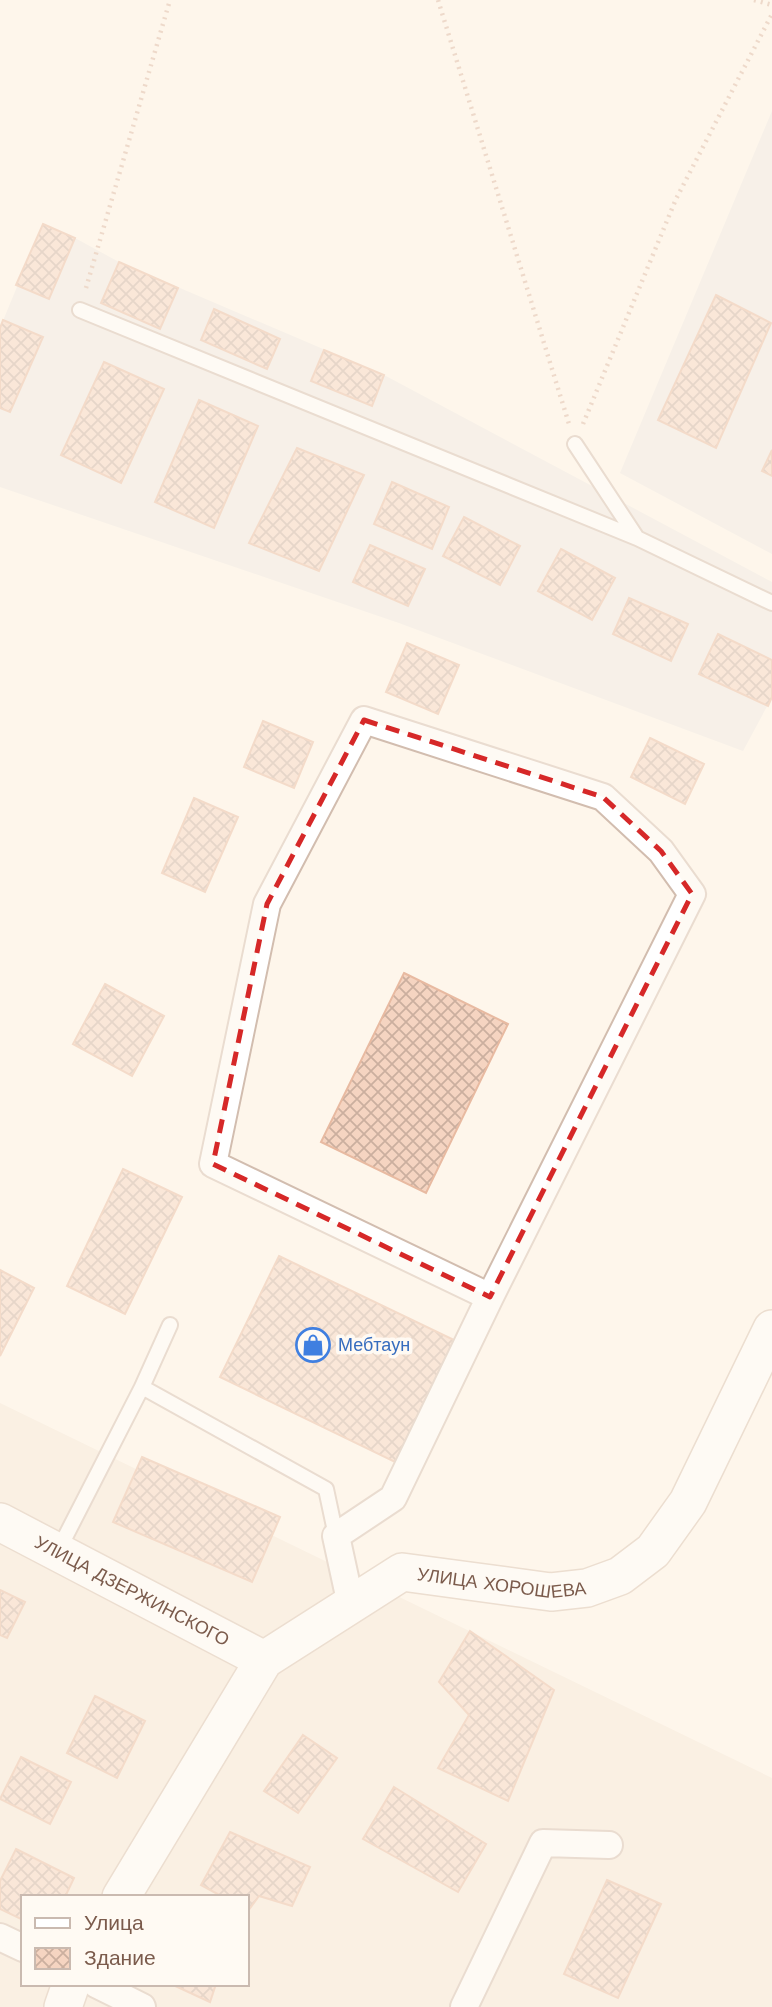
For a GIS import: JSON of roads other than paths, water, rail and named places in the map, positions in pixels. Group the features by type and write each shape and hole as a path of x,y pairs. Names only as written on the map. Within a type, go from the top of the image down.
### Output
{"street":[{"path":"351,1605 336,1536 393,1498 490,1297 692,894 661,850 603,797 364,720 267,904 213,1164 490,1297"},
{"name":"УЛИЦА ХОРОШЕВА","path":"122,1895 264,1660 402,1572 551,1592 587,1588 620,1576 653,1551 688,1502 772,1328"},
{"name":"УЛИЦА ДЗЕРЖИНСКОГО","path":"0,1522 264,1660"},
{"path":"464,2007 543,1843 609,1845"},
{"path":"0,1937 21,1947"},
{"path":"63,2007 70,1986"},
{"path":"100,1986 142,2007"}],"lane":[{"path":"80,310 637,538 772,603"},
{"path":"575,444 637,538"},
{"path":"57,1552 142,1387 170,1325"},
{"path":"142,1387 326,1489 336,1536"}],"place":[{"name":"Мебтаун","path":"313,1345"}]}
